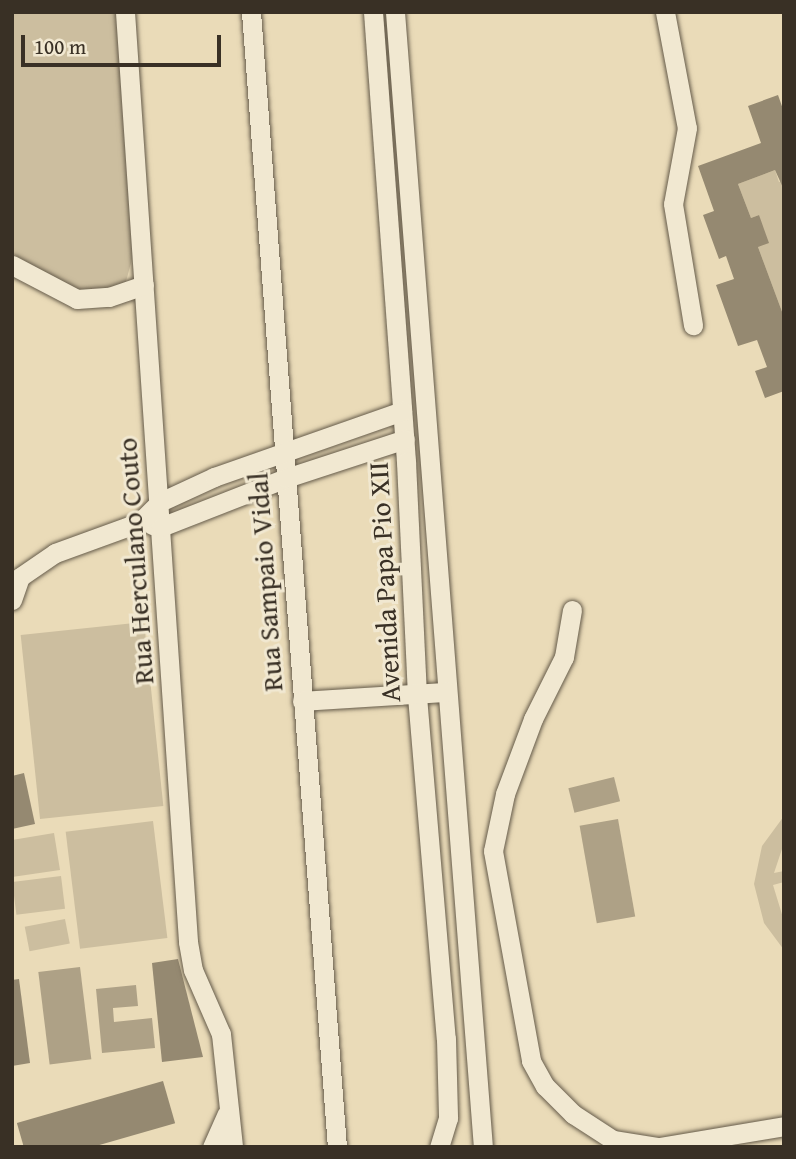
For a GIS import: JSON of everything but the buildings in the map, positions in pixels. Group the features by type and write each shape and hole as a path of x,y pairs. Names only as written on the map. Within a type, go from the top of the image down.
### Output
{"street":[{"name":"Rua Herculano Couto","path":"125,12 188,942 193,970 221,1034 233,1147"},
{"name":"Rua Sampaio Vidal","path":"250,12 337,1147"},
{"name":"Avenida Papa Pio XII","path":"373,12 405,439 417,696 446,1039 448,1118 439,1147"},
{"name":"Avenida Papa Pio XII","path":"395,12 483,1147"},
{"path":"665,12 687,128 673,204 693,324"},
{"path":"384,153 405,152"},
{"path":"12,265 77,299 109,297 144,285"},
{"path":"12,600 20,577 35,564 140,522 160,502 283,451 402,411"},
{"path":"140,522 161,527 286,478 405,439"},
{"path":"572,610 564,657 533,719 505,794 494,851 531,1061 545,1086 573,1114 612,1140 659,1147 784,1126"},
{"path":"302,701 417,696 447,692"},
{"name":"Rua Herculano Couto","path":"212,1147 227,1116 230,1099"}],"shaded area":[{"path":"12,12 118,12 134,252 125,285 84,297 12,253"},
{"path":"775,170 779,182 784,180 784,317 758,247 759,215 751,218 738,184"},
{"path":"144,622 163,806 40,819 21,635"},
{"path":"614,777 620,801 574,813 568,788"},
{"path":"784,816 784,843 774,873 784,871 784,882 773,885 784,921 784,950 764,923 754,884 762,846"},
{"path":"618,819 635,916 597,923 580,826"},
{"path":"153,821 167,938 80,949 66,832"},
{"path":"54,833 60,870 12,877 12,840"},
{"path":"61,876 65,909 16,915 12,882"},
{"path":"65,919 70,944 30,951 25,927"},
{"path":"80,967 91,1059 50,1064 38,972"},
{"path":"136,985 138,1006 113,1008 114,1022 152,1018 155,1048 102,1053 96,989"}]}
